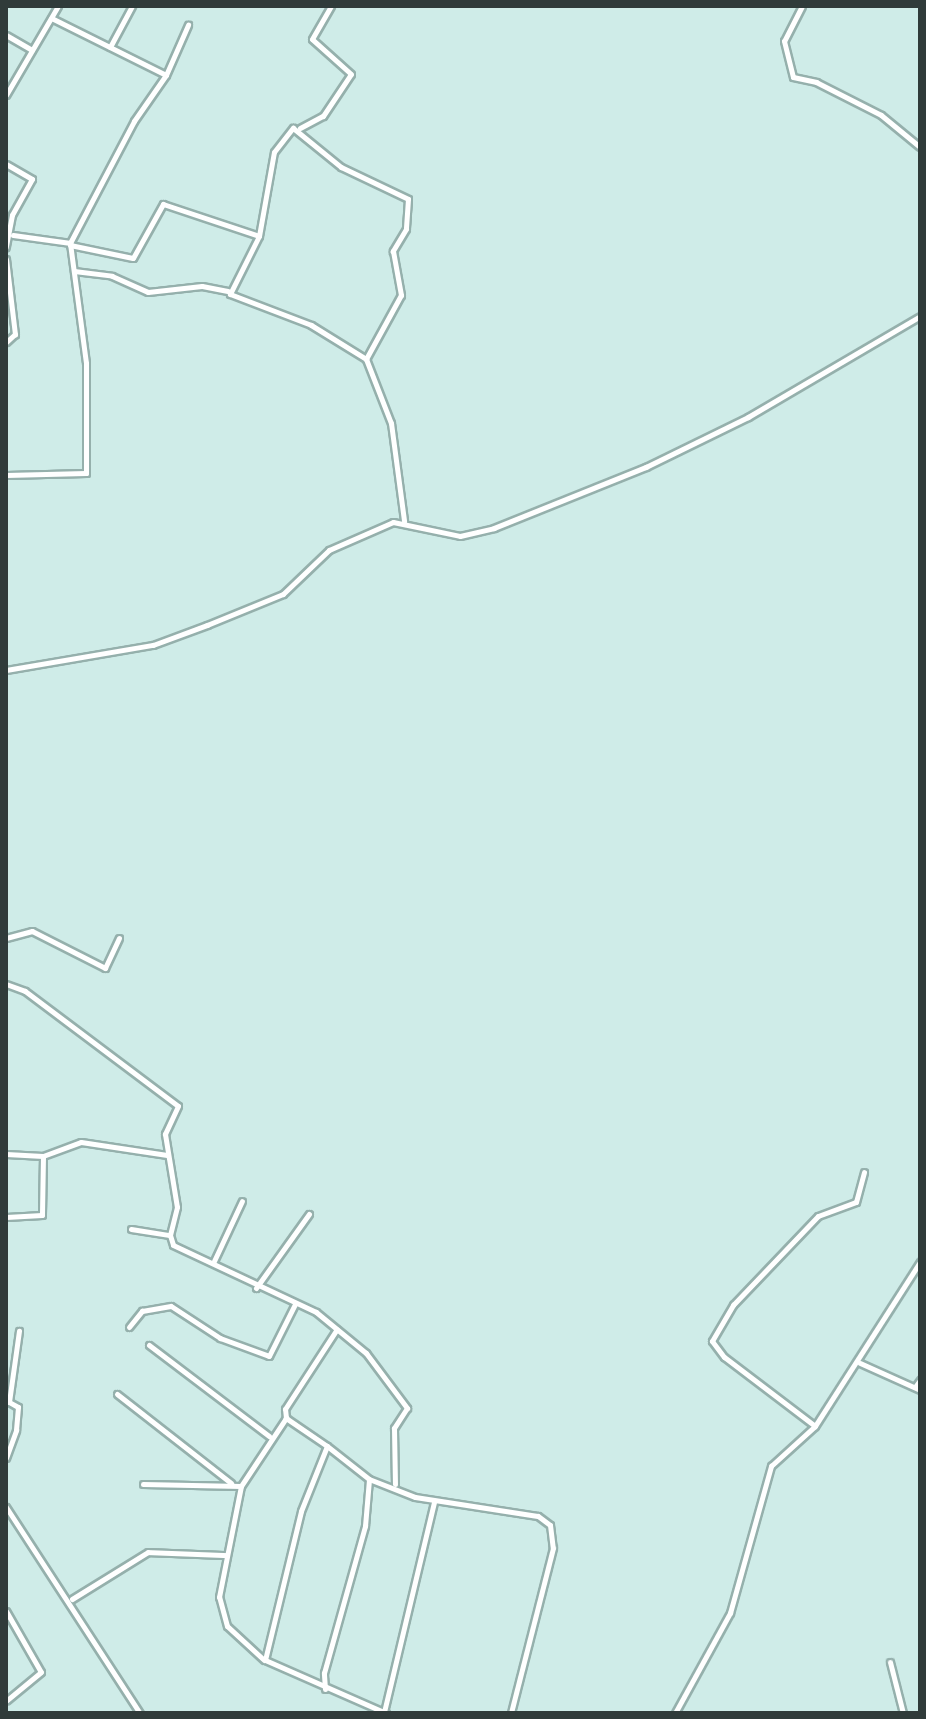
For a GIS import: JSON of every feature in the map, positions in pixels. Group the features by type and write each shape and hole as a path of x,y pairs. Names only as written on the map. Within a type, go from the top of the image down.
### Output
{"street":[{"path":"6,95 58,6"},
{"path":"110,47 132,6"},
{"path":"228,291 259,236 274,152 287,130 300,128 323,116 351,74 312,39 331,6"},
{"path":"802,6 784,41 793,77 881,115 920,147"},
{"path":"51,18 166,75"},
{"path":"6,475 86,473 86,363 70,244 134,121 166,75 188,25"},
{"path":"6,35 32,50"},
{"path":"300,128 341,167 408,199 406,229 393,251 401,295 366,359"},
{"path":"6,164 32,179 12,215 13,235 6,247"},
{"path":"13,235 133,258 163,204 259,236"},
{"path":"6,259 15,334 6,342"},
{"path":"73,271 112,276 148,292 209,286 228,291 311,325 366,359 391,423 404,521"},
{"path":"6,670 153,645 207,625 283,594 329,550 404,521 460,536 494,528 748,417 920,316"},
{"path":"6,938 32,931 105,968 119,938"},
{"path":"6,984 25,991 178,1106 165,1134 177,1207 170,1235 173,1245 214,1261 256,1288 295,1304 337,1329 366,1353 407,1408 394,1428 395,1484"},
{"path":"6,1154 43,1156 81,1142 167,1155"},
{"path":"6,1217 42,1215 43,1156"},
{"path":"815,1426 724,1357 712,1341 733,1305 818,1216 856,1202 864,1172"},
{"path":"214,1261 242,1201"},
{"path":"256,1288 309,1214"},
{"path":"131,1229 170,1235"},
{"path":"675,1713 730,1613 771,1466 815,1426 860,1363 920,1262"},
{"path":"129,1327 142,1311 171,1306 220,1338 269,1356 295,1304"},
{"path":"337,1329 309,1366 286,1418 269,1436 241,1486 219,1597 227,1626 265,1660 385,1713 434,1502"},
{"path":"6,1458 17,1419 18,1407 8,1402 19,1331"},
{"path":"149,1345 269,1436"},
{"path":"860,1363 918,1389 920,1380"},
{"path":"117,1394 231,1483 241,1486"},
{"path":"286,1418 369,1479 395,1484 434,1502 538,1516 552,1530 553,1548 511,1713"},
{"path":"265,1660 301,1511 327,1446"},
{"path":"325,1689 324,1673 365,1526 369,1479"},
{"path":"143,1484 195,1489 231,1483"},
{"path":"6,1507 72,1599 140,1713"},
{"path":"72,1599 148,1552 227,1555"},
{"path":"6,1611 41,1672 6,1701"},
{"path":"890,1662 903,1713"}]}
